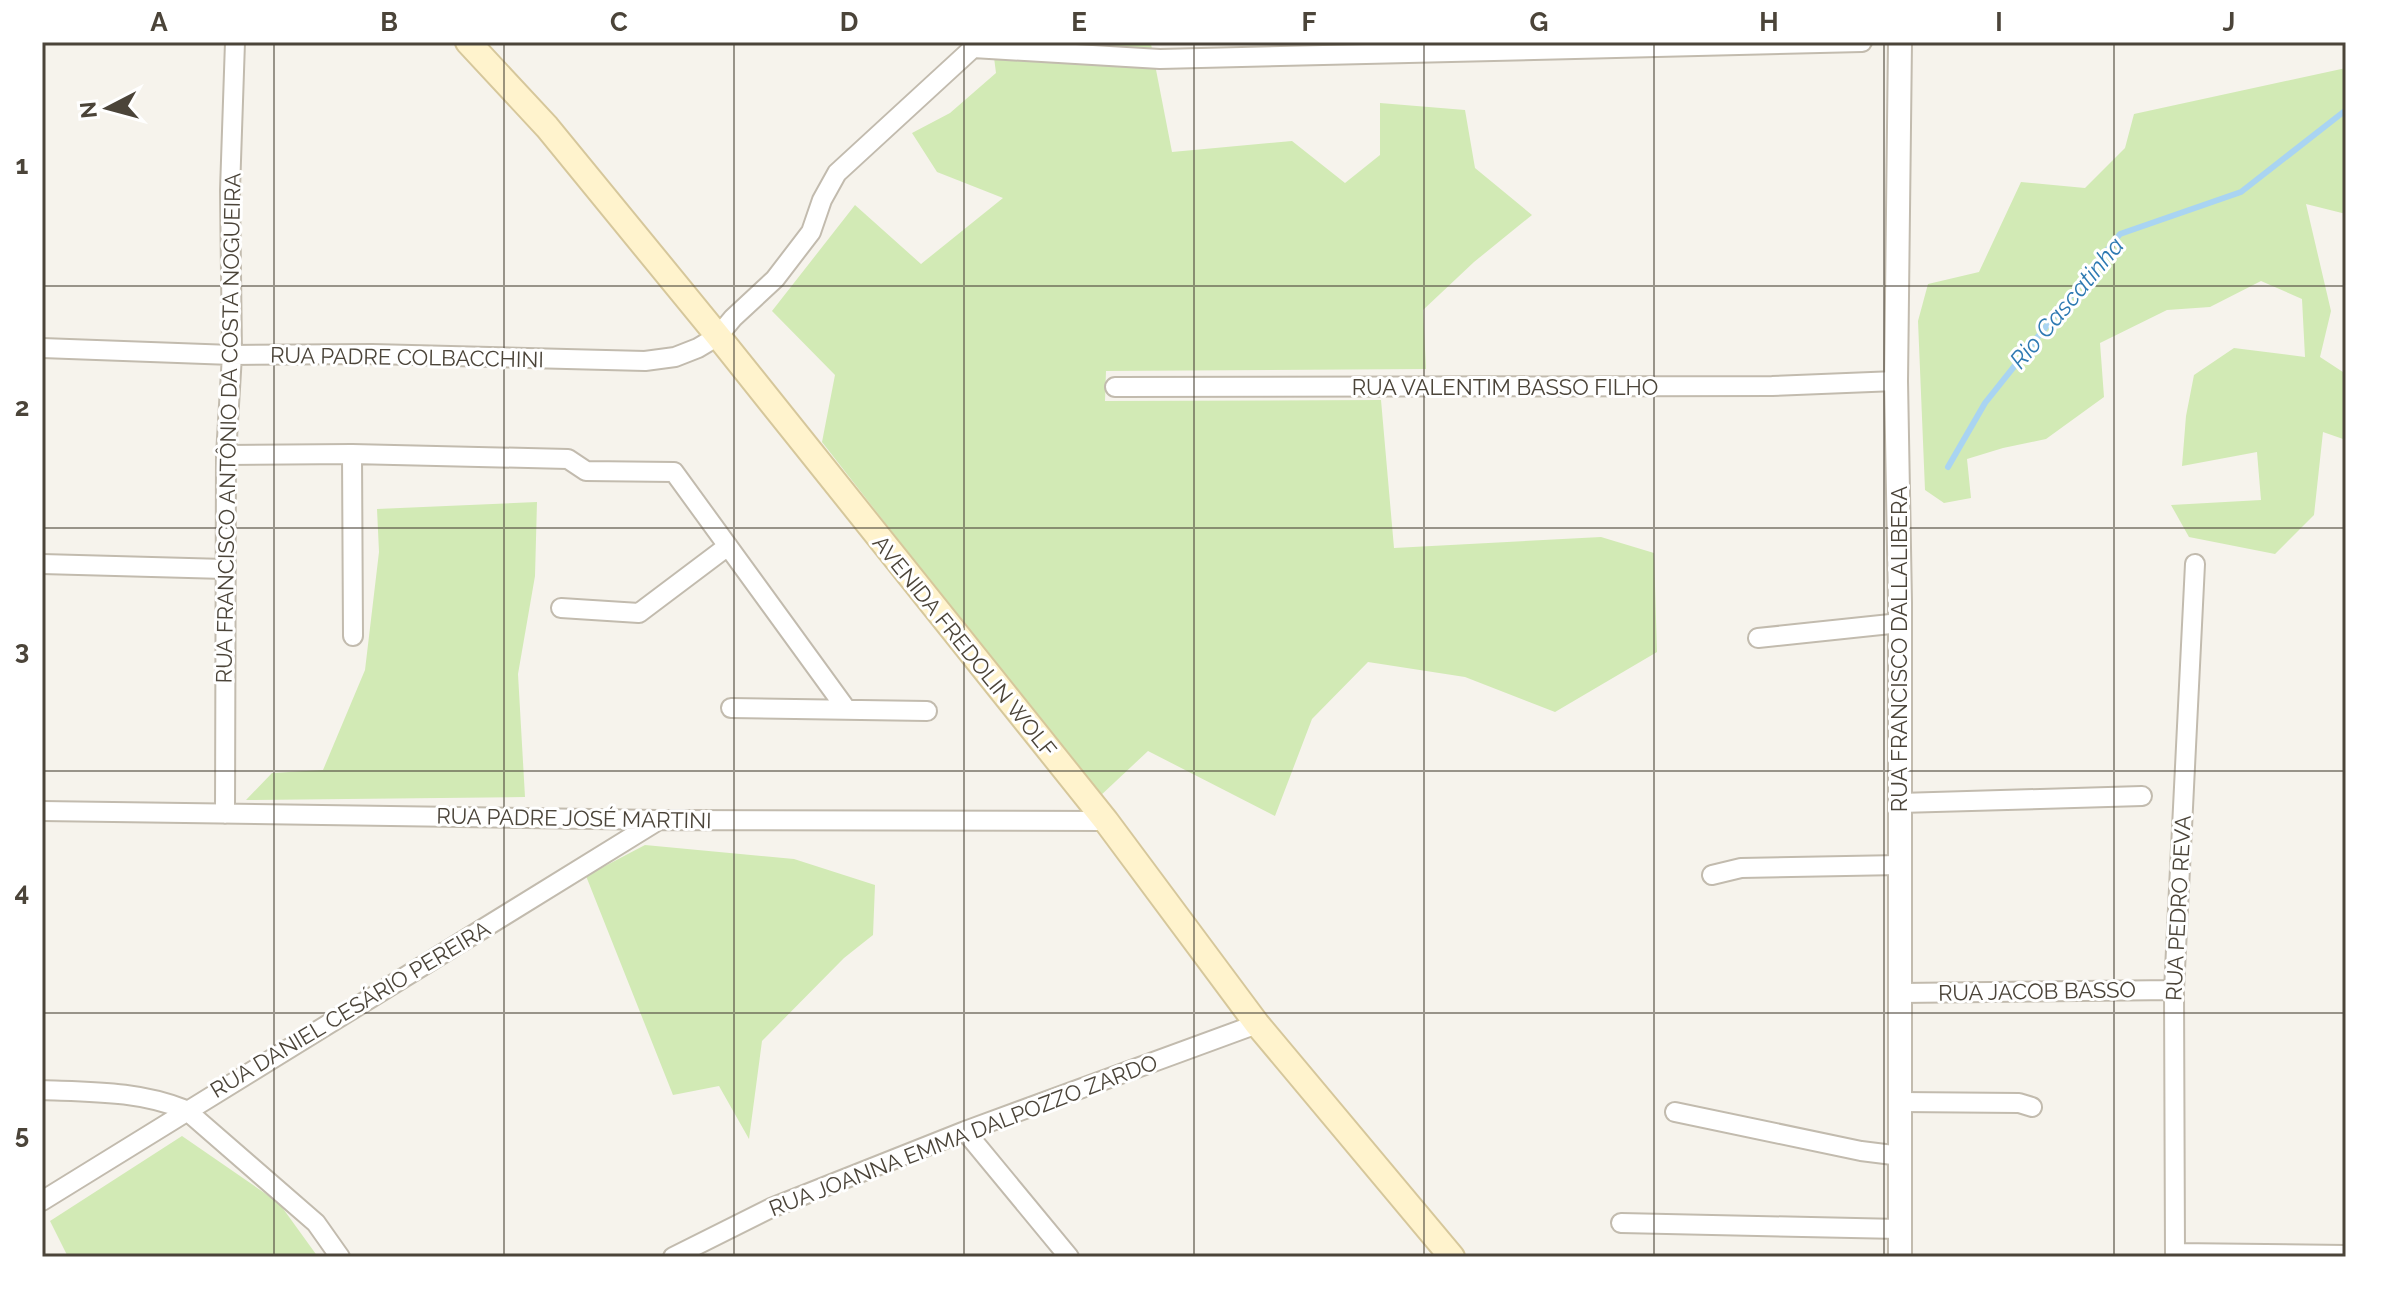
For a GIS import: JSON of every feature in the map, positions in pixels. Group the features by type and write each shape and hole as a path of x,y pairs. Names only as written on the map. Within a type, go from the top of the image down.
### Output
{"main road":[{"name":"AVENIDA FREDOLIN WOLF","path":"468,42 547,127 718,336 1106,821 1257,1024 1452,1257"}],"street":[{"name":"RUA FRANCISCO ANTÔNIO DA COSTA NOGUEIRA","path":"225,814 226,455 232,355 230,190 235,42"},
{"path":"718,336 775,279 811,232 822,200 837,173 970,45 1160,59 1862,42"},
{"name":"RUA FRANCISCO DALLALIBERA","path":"1900,42 1896,381 1900,623 1900,1257"},
{"name":"RUA PADRE COLBACCHINI","path":"42,348 232,355 372,354 645,361 675,357 718,336"},
{"name":"RUA VALENTIM BASSO FILHO","path":"1115,387 1772,386 1896,381"},
{"path":"226,455 352,454 568,459 586,471 674,472 847,710"},
{"path":"352,454 353,636"},
{"path":"561,608 639,613 728,546"},
{"path":"42,564 225,569"},
{"name":"RUA PEDRO REVA","path":"2195,564 2174,990 2175,1253 2221,1255"},
{"path":"1758,638 1900,623"},
{"path":"731,708 927,711"},
{"path":"1900,803 2142,796"},
{"name":"RUA PADRE JOSÉ MARTINI","path":"42,811 660,820 1106,821"},
{"name":"RUA DANIEL CESÁRIO PEREIRA","path":"42,1201 660,820"},
{"path":"1712,875 1741,868 1900,865"},
{"name":"RUA JACOB BASSO","path":"1901,993 2174,990"},
{"name":"RUA JOANNA EMMA DALPOZZO ZARDO","path":"673,1257 759,1213 965,1131 1257,1024"},
{"path":"42,1090 129,1094 163,1100 186,1110 316,1223 340,1257"},
{"path":"1901,1102 2019,1103 2032,1107"},
{"path":"1675,1112 1861,1151 1901,1156"},
{"path":"965,1131 1069,1257"},
{"path":"1621,1223 1900,1229"},
{"path":"2221,1255 2346,1255"}],"green space":[{"path":"992,42 1181,42 1151,44 1172,152 1292,141 1345,183 1380,155 1380,103 1465,110 1475,168 1532,215 1474,262 1423,310 1426,369 1106,371 1105,401 1381,400 1394,548 1601,537 1654,553 1657,652 1555,712 1465,677 1368,662 1312,719 1275,816 1148,751 1099,797 822,442 835,375 772,311 855,205 921,264 1003,198 937,172 912,133 950,113 996,73"},
{"path":"2346,68 2346,214 2306,204 2331,311 2320,357 2346,374 2346,440 2323,432 2314,515 2275,554 2189,537 2171,505 2261,500 2257,452 2182,466 2186,416 2194,375 2234,348 2305,357 2302,299 2261,281 2210,307 2167,310 2100,343 2104,397 2046,439 1967,459 1971,498 1944,503 1925,490 1918,321 1928,284 1979,272 2021,182 2085,188 2125,148 2134,114"},
{"path":"537,502 535,576 518,674 525,797 246,800 272,773 323,770 365,670 379,552 377,509"},
{"path":"645,845 794,859 875,885 873,935 844,958 762,1041 749,1139 719,1086 673,1095 586,876"},
{"path":"182,1136 279,1203 318,1257 68,1257 50,1221"}],"waterway":[{"name":"Rio Cascatinha","path":"1948,467 1985,403 2120,234 2241,192 2346,110"}]}
